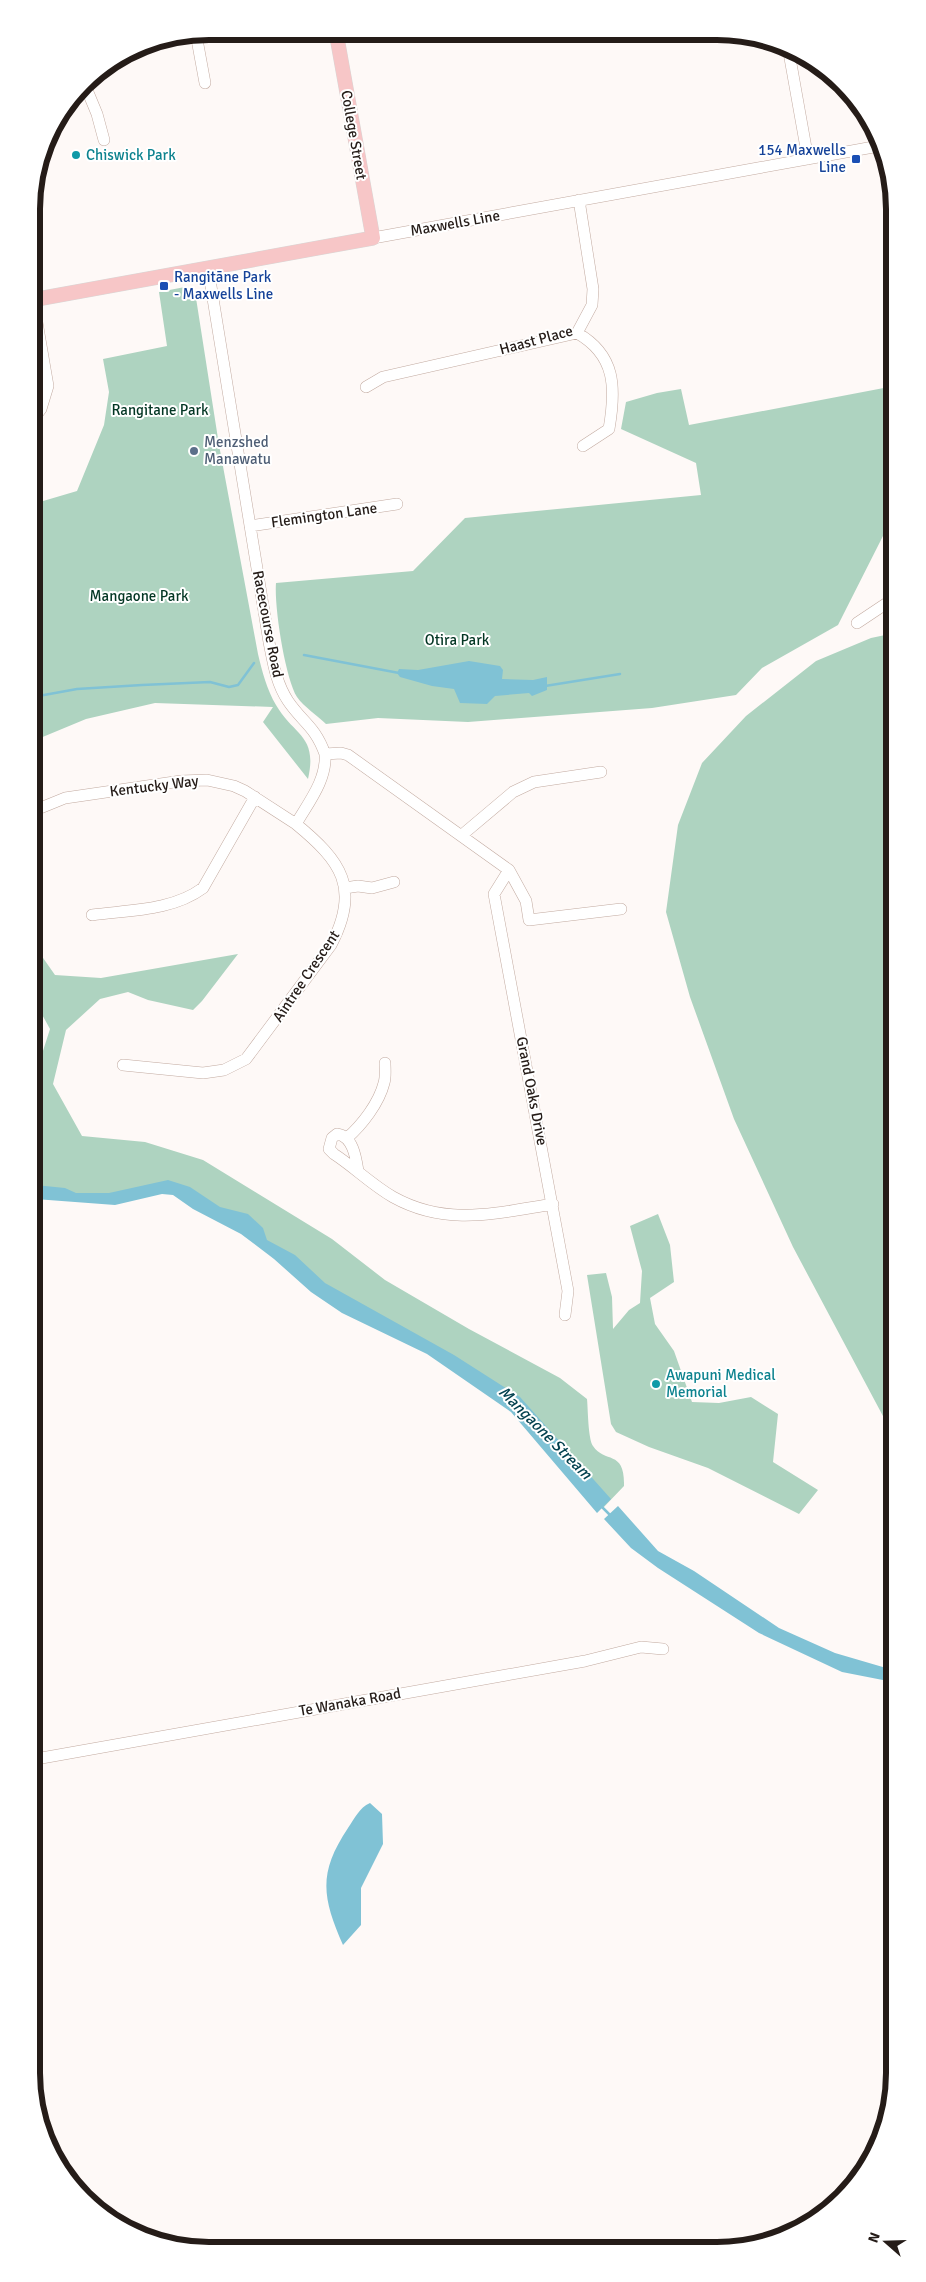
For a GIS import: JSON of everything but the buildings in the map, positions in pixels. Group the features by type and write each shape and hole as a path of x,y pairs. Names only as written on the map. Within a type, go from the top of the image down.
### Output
{"main road":[{"name":"College Street","path":"340,40 373,238"},
{"name":"Maxwells Line","path":"40,298 373,238"}],"street":[{"path":"197,40 205,83"},
{"path":"790,56 808,159"},
{"path":"88,92 104,140"},
{"name":"Maxwells Line","path":"373,238 874,147"},
{"name":"Haast Place","path":"366,387 383,377 577,333 592,305 593,289 579,200"},
{"name":"Racecourse Road","path":"208,268 269,642 278,679 288,701 318,736 325,754"},
{"path":"577,333 593,342 604,358 611,375 614,400 609,428 584,446"},
{"path":"40,342 48,386 40,410"},
{"name":"Flemington Lane","path":"250,526 397,504"},
{"path":"857,622 886,604"},
{"path":"296,824 319,784 326,763 325,754 348,755 509,870 526,901 530,920 621,909"},
{"path":"462,835 513,792 534,782 601,772"},
{"name":"Kentucky Way","path":"40,809 66,798 195,780 220,782 240,788 296,824"},
{"path":"92,915 172,904 190,898 203,888 255,797"},
{"name":"Aintree Crescent","path":"123,1065 203,1072 224,1070 246,1059 331,945 339,930 344,913 345,888 343,877 336,863 296,824"},
{"name":"Grand Oaks Drive","path":"509,870 494,894 568,1290 566,1315"},
{"path":"345,888 358,886 372,888 394,882"},
{"path":"347,1138 373,1108 384,1083 385,1063"},
{"path":"358,1171 354,1152 347,1138 337,1134 332,1138 329,1149 358,1171 392,1196 427,1211 444,1215 481,1216 553,1204"},
{"name":"Te Wanaka Road","path":"40,1758 585,1661 641,1647 663,1650"}],"green space":[{"name":"Mangaone Park","path":"185,287 195,293 219,445 263,674 276,705 307,744 310,753 308,779 263,722 273,707 155,703 86,719 40,738 40,502 77,491 104,425 109,392 103,359 167,346 159,292"},
{"name":"Otira Park","path":"886,388 886,532 838,625 762,668 736,695 652,708 468,722 378,718 326,724 297,697 288,674 281,641 276,583 413,571 465,518 701,495 696,463 621,429 626,402 657,393 681,389 689,425"},
{"path":"886,635 886,1422 793,1247 734,1119 690,997 666,912 678,825 702,763 746,716 816,661 871,638"},
{"path":"40,954 55,975 101,978 238,954 193,1010 148,1000 128,992 100,999 66,1030 53,1084 82,1136 145,1142 203,1160 332,1239 385,1280 469,1329 560,1378 587,1399 591,1442 603,1455 618,1462 623,1474 624,1486 603,1508 502,1400 251,1235 170,1191 113,1201 40,1195 40,1060 50,1029 40,1011"},
{"path":"658,1214 670,1245 674,1282 650,1298 655,1324 674,1351 692,1402 719,1403 751,1397 778,1414 773,1462 818,1490 799,1514 708,1468 649,1447 616,1432 611,1424 587,1275 606,1273 612,1297 613,1329 629,1310 640,1303 642,1271 630,1226"}],"water":[{"path":"469,661 500,666 503,670 502,679 533,680 547,677 547,690 532,696 529,693 495,696 487,704 460,703 454,689 432,686 400,677 397,673 399,669 418,670"},
{"path":"168,1180 190,1187 220,1207 248,1214 263,1228 267,1240 295,1255 325,1283 454,1355 520,1397 611,1499 597,1513 511,1412 427,1354 342,1313 311,1292 274,1259 241,1234 193,1209 173,1195 162,1194 115,1205 40,1199 40,1186 65,1188 76,1193 109,1193"},
{"path":"618,1506 658,1551 694,1571 779,1628 835,1653 886,1668 886,1681 842,1672 759,1633 658,1568 631,1548 604,1519"},
{"path":"370,1803 382,1814 383,1844 361,1888 361,1925 343,1945 327,1899 326,1885 328,1872 338,1844 360,1810"}],"waterway":[{"path":"304,655 399,673"},
{"path":"40,696 77,689 142,685 210,682 229,687 238,685 254,663"},
{"path":"545,686 620,674"},
{"name":"Mangaone Stream","path":"600,1505 610,1515"}],"place":[{"name":"Chiswick Park","path":"76,155"},
{"name":"154 Maxwells Line","path":"856,159"},
{"name":"Rangitāne Park - Maxwells Line","path":"164,286"},
{"name":"Menzshed Manawatu","path":"194,451"},
{"name":"Awapuni Medical Memorial","path":"656,1384"}],"park label":[{"name":"Rangitane Park","path":"160,410"}]}
